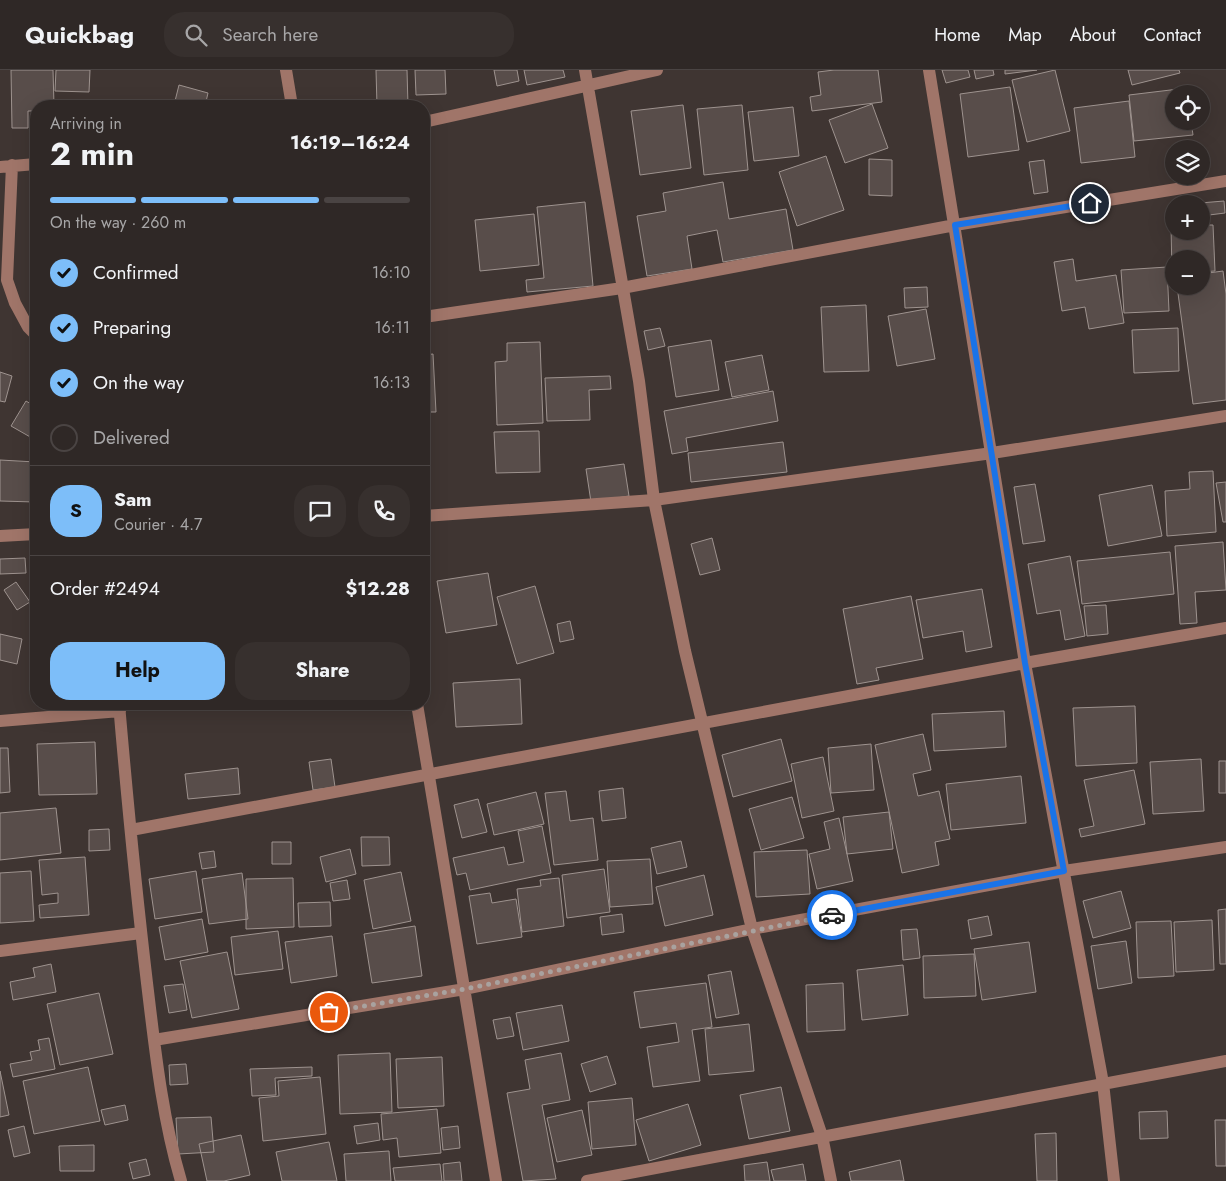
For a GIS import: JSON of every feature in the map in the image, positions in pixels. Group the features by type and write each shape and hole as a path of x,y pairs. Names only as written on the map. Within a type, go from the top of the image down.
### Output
{"street":[{"path":"286,70 291,100"},
{"path":"585,70 639,381 654,500 702,724 752,930 822,1136 831,1181"},
{"path":"430,121 589,87 657,70"},
{"path":"929,70 1025,663 1103,1083 1114,1181"},
{"path":"30,164 6,166 7,280 15,303 30,328"},
{"path":"430,316 622,288 955,225 1226,181"},
{"path":"0,292 7,280"},
{"path":"430,516 654,500 992,453 1226,416"},
{"path":"0,536 30,534"},
{"path":"131,830 1025,663 1226,628"},
{"path":"0,721 102,710"},
{"path":"120,710 154,1040 175,1159 181,1181"},
{"path":"418,710 496,1181"},
{"path":"154,1040 465,989 752,930 1064,871 1226,847"},
{"path":"0,951 142,933"},
{"path":"586,1181 1226,1061"}],"building":[{"path":"11,70 53,70 54,100 30,100 28,128 12,128"},
{"path":"56,70 90,70 89,92 55,91"},
{"path":"376,70 407,70 408,100 377,100"},
{"path":"415,70 445,70 446,94 416,95"},
{"path":"494,70 517,70 519,81 497,86"},
{"path":"524,70 563,70 565,77 527,85"},
{"path":"878,70 882,102 812,111 810,97 821,95 818,72"},
{"path":"942,70 968,70 970,77 946,83"},
{"path":"974,70 993,70 994,75 976,79"},
{"path":"1005,70 1037,70 1005,74"},
{"path":"1055,70 1070,131 1027,142 1012,80"},
{"path":"1128,70 1179,70 1180,73 1132,85"},
{"path":"179,85 208,93 206,100 175,100"},
{"path":"1010,87 1019,150 968,157 960,94"},
{"path":"1165,91 1165,130 1192,130 1193,135 1134,141 1129,95"},
{"path":"1129,101 1135,157 1081,163 1074,108"},
{"path":"872,104 888,148 845,163 829,120"},
{"path":"683,105 691,168 640,175 631,111"},
{"path":"742,105 748,170 704,175 697,109"},
{"path":"793,107 799,156 754,161 748,112"},
{"path":"826,156 844,210 797,226 779,172"},
{"path":"869,159 892,160 892,196 869,195"},
{"path":"1044,160 1048,192 1034,194 1029,162"},
{"path":"723,182 729,219 786,209 793,250 723,262 717,230 687,236 692,269 647,276 637,216 666,211 663,193"},
{"path":"1224,201 1225,213 1210,215 1210,202"},
{"path":"585,202 593,286 527,292 526,280 544,278 537,207"},
{"path":"534,214 539,265 480,271 475,220"},
{"path":"1210,225 1213,225 1215,271 1210,271 1210,250 1172,250 1171,240 1210,240"},
{"path":"1073,259 1076,281 1116,275 1124,323 1089,329 1085,307 1062,311 1054,262"},
{"path":"1165,267 1165,295 1168,295 1169,311 1124,313 1121,270"},
{"path":"1223,271 1226,294 1226,400 1193,404 1178,295 1210,295 1210,273"},
{"path":"927,287 928,307 905,308 904,288"},
{"path":"866,305 869,371 824,372 821,307"},
{"path":"926,309 935,359 897,366 888,316"},
{"path":"660,328 665,346 648,350 644,331"},
{"path":"1178,328 1179,371 1134,373 1132,330"},
{"path":"711,340 719,390 676,397 668,347"},
{"path":"540,342 543,423 497,425 495,362 507,361 507,343"},
{"path":"430,354 433,354 436,412 430,412"},
{"path":"762,355 769,390 732,397 725,362"},
{"path":"0,372 12,376 5,402 0,401"},
{"path":"610,376 611,389 589,390 590,420 547,421 545,378"},
{"path":"773,391 778,421 686,438 688,451 672,454 664,411"},
{"path":"26,401 30,403 30,437 11,426"},
{"path":"539,431 540,472 496,473 494,432"},
{"path":"783,442 787,472 691,482 688,453"},
{"path":"0,460 30,462 30,502 0,501"},
{"path":"624,464 629,496 591,502 586,469"},
{"path":"1213,471 1216,532 1167,536 1165,491 1190,489 1189,472"},
{"path":"1226,482 1226,522 1223,522 1216,483"},
{"path":"1035,484 1045,541 1023,544 1014,487"},
{"path":"1152,485 1162,536 1108,546 1099,495"},
{"path":"712,538 720,570 700,575 691,544"},
{"path":"1223,542 1226,590 1195,592 1197,623 1180,624 1175,546"},
{"path":"1170,552 1174,594 1082,604 1077,561"},
{"path":"1070,556 1085,636 1065,640 1060,610 1037,614 1028,564"},
{"path":"25,558 26,573 0,574 0,559"},
{"path":"488,573 497,625 446,633 437,581"},
{"path":"16,582 30,602 17,610 4,590"},
{"path":"535,586 554,653 517,664 497,597"},
{"path":"982,589 992,647 966,652 963,631 923,638 916,600"},
{"path":"911,596 923,659 876,668 879,680 857,684 843,609"},
{"path":"1106,605 1108,634 1087,636 1084,606"},
{"path":"570,621 574,639 560,642 557,624"},
{"path":"0,634 22,639 17,664 0,660"},
{"path":"520,679 522,724 456,727 453,683"},
{"path":"1135,706 1137,763 1076,766 1073,708"},
{"path":"1004,711 1006,747 934,751 932,714"},
{"path":"923,734 931,770 913,774 918,796 939,791 950,839 935,842 939,865 902,873 875,745"},
{"path":"781,739 792,781 733,797 722,755"},
{"path":"95,742 97,794 39,795 37,744"},
{"path":"871,744 874,790 831,793 828,748"},
{"path":"0,748 8,748 10,792 0,793"},
{"path":"823,757 834,811 802,818 791,764"},
{"path":"331,759 335,787 313,790 309,762"},
{"path":"1201,759 1204,811 1153,814 1150,762"},
{"path":"1219,761 1226,761 1226,793 1219,793"},
{"path":"238,768 240,794 188,799 185,774"},
{"path":"1134,770 1145,824 1081,837 1079,829 1094,826 1084,780"},
{"path":"1021,776 1026,823 951,830 946,784"},
{"path":"623,788 626,818 602,821 599,791"},
{"path":"566,791 570,821 593,818 598,860 554,865 545,793"},
{"path":"536,792 544,824 494,835 487,804"},
{"path":"792,797 804,838 761,850 749,809"},
{"path":"478,799 487,832 462,838 454,805"},
{"path":"56,808 61,853 0,860 0,813"},
{"path":"889,812 893,849 847,854 843,817"},
{"path":"839,818 853,881 817,889 809,854 830,849 824,822"},
{"path":"542,826 551,873 470,890 466,873 457,875 453,858 504,847 508,865 524,862 518,831"},
{"path":"109,829 110,850 89,851 89,830"},
{"path":"361,837 389,837 390,865 362,866"},
{"path":"681,841 687,867 657,874 651,848"},
{"path":"272,842 291,842 291,864 272,864"},
{"path":"350,849 356,874 326,882 320,857"},
{"path":"807,850 810,894 756,897 754,852"},
{"path":"214,851 216,867 202,869 199,853"},
{"path":"85,857 89,915 40,918 39,905 58,903 58,893 42,895 39,860"},
{"path":"650,859 653,904 610,907 607,861"},
{"path":"604,869 610,912 567,918 562,875"},
{"path":"31,871 34,921 0,923 0,873"},
{"path":"196,871 202,912 155,919 149,879"},
{"path":"401,872 411,921 373,929 364,880"},
{"path":"242,873 248,919 209,924 202,879"},
{"path":"704,875 713,915 665,926 656,887"},
{"path":"293,878 294,927 246,929 246,879"},
{"path":"559,878 564,926 522,932 517,889 541,886 540,880"},
{"path":"347,880 350,899 333,901 330,883"},
{"path":"1121,891 1131,928 1093,938 1083,901"},
{"path":"490,893 492,903 516,899 522,937 477,944 469,896"},
{"path":"330,902 331,926 299,927 298,903"},
{"path":"1226,909 1226,964 1220,964 1218,910"},
{"path":"622,914 624,932 602,935 600,917"},
{"path":"988,916 992,935 971,939 968,920"},
{"path":"202,919 208,952 165,960 159,927"},
{"path":"1212,920 1214,970 1176,972 1174,922"},
{"path":"1171,921 1174,976 1138,978 1136,922"},
{"path":"415,926 422,976 372,983 364,934"},
{"path":"917,929 920,958 903,960 901,930"},
{"path":"278,931 283,969 235,975 231,937"},
{"path":"332,936 337,976 291,983 285,942"},
{"path":"1126,941 1132,983 1098,989 1091,946"},
{"path":"1029,942 1036,992 982,1000 974,949"},
{"path":"227,952 239,1009 192,1018 180,961"},
{"path":"974,954 976,996 924,998 923,956"},
{"path":"51,964 56,992 13,1000 10,982 35,977 33,968"},
{"path":"903,965 908,1015 862,1020 857,970"},
{"path":"731,971 739,1014 716,1018 708,975"},
{"path":"706,983 712,1027 692,1030 700,1081 653,1087 647,1047 679,1042 676,1023 640,1028 634,992"},
{"path":"843,983 845,1030 807,1032 806,985"},
{"path":"183,984 187,1010 169,1013 164,986"},
{"path":"99,993 113,1054 60,1065 47,1004"},
{"path":"562,1005 569,1041 523,1050 516,1013"},
{"path":"510,1017 514,1036 497,1039 493,1020"},
{"path":"749,1024 754,1071 709,1075 705,1029"},
{"path":"49,1038 55,1069 13,1077 10,1064 32,1060 30,1052 40,1050 38,1040"},
{"path":"390,1053 392,1112 340,1114 338,1055"},
{"path":"561,1053 570,1100 542,1105 556,1179 523,1181 507,1093 530,1089 525,1060"},
{"path":"607,1056 616,1084 590,1092 581,1064"},
{"path":"442,1057 444,1106 398,1108 396,1059"},
{"path":"186,1064 188,1084 170,1085 169,1065"},
{"path":"88,1067 100,1121 34,1134 23,1081"},
{"path":"312,1067 312,1076 275,1078 276,1095 252,1096 250,1069"},
{"path":"0,1071 9,1115 0,1117"},
{"path":"320,1077 326,1134 263,1141 259,1098 279,1096 278,1081"},
{"path":"781,1087 790,1131 749,1139 740,1095"},
{"path":"632,1098 636,1145 592,1149 588,1102"},
{"path":"688,1104 701,1145 649,1161 636,1120"},
{"path":"125,1105 128,1120 105,1125 101,1110"},
{"path":"437,1109 441,1153 399,1157 397,1138 383,1140 381,1114"},
{"path":"582,1110 592,1155 557,1162 547,1118"},
{"path":"1167,1111 1168,1138 1140,1139 1139,1112"},
{"path":"211,1117 214,1152 178,1154 176,1118"},
{"path":"1215,1120 1226,1120 1226,1166 1216,1166"},
{"path":"378,1123 380,1140 357,1144 354,1126"},
{"path":"24,1126 30,1153 14,1157 8,1130"},
{"path":"458,1126 460,1148 443,1150 441,1128"},
{"path":"1056,1133 1057,1181 1037,1181 1035,1134"},
{"path":"241,1135 250,1175 224,1181 207,1181 199,1144"},
{"path":"329,1142 337,1181 282,1181 276,1152"},
{"path":"94,1145 94,1171 60,1171 59,1146"},
{"path":"389,1151 391,1181 346,1181 344,1154"},
{"path":"146,1159 150,1175 133,1179 129,1163"},
{"path":"900,1160 904,1181 851,1181 849,1172"},
{"path":"460,1162 462,1181 444,1181 443,1164"},
{"path":"767,1162 770,1181 745,1181 744,1165"},
{"path":"440,1164 442,1181 395,1181 393,1168"},
{"path":"803,1164 806,1181 774,1181 771,1170"}],"way so far":[{"path":"329,1012 465,989 832,915"}],"route":[{"path":"832,915 1064,871 1025,663 955,225 1090,203"}]}
